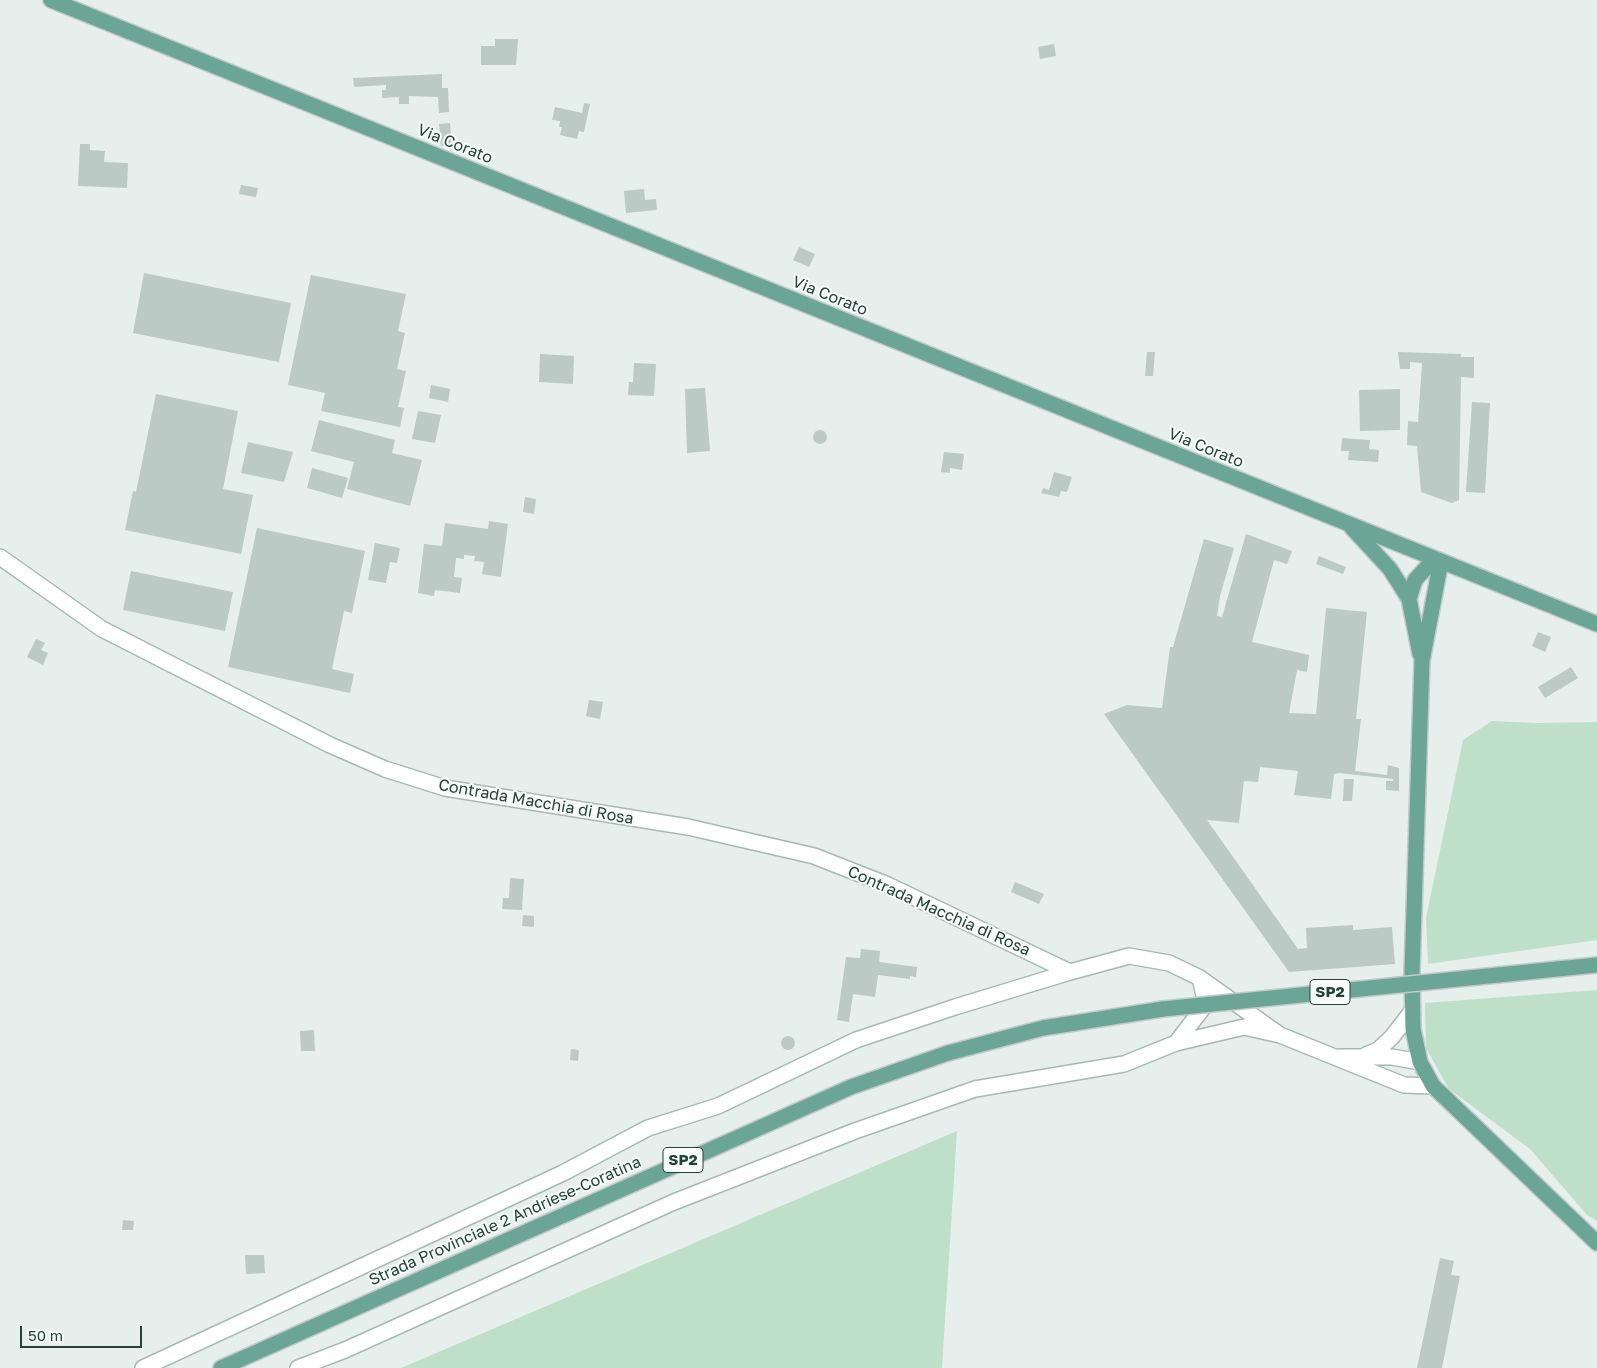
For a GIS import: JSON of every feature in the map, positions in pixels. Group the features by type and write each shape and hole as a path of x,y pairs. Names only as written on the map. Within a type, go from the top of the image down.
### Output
{"main road":[{"name":"Via Corato","path":"51,0 1597,624"},
{"path":"1347,524 1390,569 1409,599 1422,661"},
{"path":"1409,599 1415,580 1426,568 1441,561"},
{"path":"1441,561 1422,661 1412,1011 1413,1028 1420,1062 1433,1086 1597,1243"},
{"name":"Strada Provinciale 2 Andriese-Coratina","path":"221,1368 685,1159 851,1087 948,1053 1043,1028 1163,1009 1498,975 1594,963"},
{"path":"1578,1226 1597,1234"}],"street":[{"name":"Contrada Macchia di Rosa","path":"0,557 102,629 330,745 385,769 445,788 688,827 814,856 888,885 1070,972"},
{"path":"142,1368 564,1173 648,1128 718,1106 856,1040 1070,972 1129,956 1169,963 1200,978 1280,1035"},
{"path":"1176,1043 1206,1004 1200,978"},
{"path":"1366,1055 1378,1050 1392,1038 1412,1011"},
{"path":"298,1368 380,1334 674,1202 855,1131 975,1089 1124,1064 1176,1043 1244,1027 1280,1035 1404,1085 1433,1086"},
{"path":"1335,1057 1366,1055 1420,1062"}],"green space":[{"path":"1492,721 1536,723 1597,722 1597,940 1428,964 1426,918 1463,740"},
{"path":"1597,990 1597,1221 1587,1215 1530,1149 1449,1089 1426,1048 1425,1003"},
{"path":"957,1131 942,1368 401,1368"}],"building":[{"path":"495,39 518,39 516,65 481,65 481,46 495,46"},
{"path":"1054,44 1056,56 1040,59 1038,47"},
{"path":"442,74 442,88 448,88 449,112 439,113 438,97 409,96 409,104 399,104 399,97 382,98 382,90 386,90 386,85 354,87 353,78"},
{"path":"584,103 590,104 584,132 579,131 577,139 560,135 562,127 559,127 560,121 552,120 555,107 582,113"},
{"path":"450,123 452,145 441,146 439,124"},
{"path":"80,144 90,144 90,150 105,151 104,162 128,163 127,188 78,186"},
{"path":"241,185 258,188 256,197 239,194"},
{"path":"644,189 645,200 656,199 657,210 626,213 624,191"},
{"path":"799,247 815,254 809,267 793,260"},
{"path":"144,273 291,303 279,362 133,333"},
{"path":"311,275 406,294 398,331 405,333 397,369 406,371 398,407 404,408 400,427 321,411 325,393 288,385"},
{"path":"1147,352 1155,352 1153,376 1145,376"},
{"path":"1398,352 1461,354 1461,357 1474,357 1474,378 1461,377 1459,500 1452,503 1421,492 1417,446 1407,445 1408,421 1418,422 1422,363 1410,362 1410,369 1400,369"},
{"path":"540,354 574,356 573,384 539,382"},
{"path":"634,363 656,364 654,396 628,395 629,382 633,382"},
{"path":"431,385 450,389 448,402 429,398"},
{"path":"705,388 710,451 687,453 685,389"},
{"path":"1400,389 1400,430 1360,431 1359,390"},
{"path":"156,394 238,411 223,489 253,495 241,554 125,530 133,491 136,492"},
{"path":"1472,402 1490,403 1485,493 1466,492"},
{"path":"418,411 441,415 435,443 412,439"},
{"path":"319,420 395,440 392,453 422,460 410,506 347,489 354,462 311,451"},
{"path":"817,430 823,430 827,437 823,444 817,444 813,440 813,434"},
{"path":"1342,438 1370,440 1369,449 1379,450 1378,462 1348,460 1349,451 1341,451"},
{"path":"248,442 293,452 284,482 241,473"},
{"path":"944,452 964,454 962,470 950,468 950,473 941,472"},
{"path":"312,468 348,478 342,498 307,488"},
{"path":"1054,472 1072,477 1067,492 1061,491 1059,497 1041,493 1043,488 1049,490"},
{"path":"525,497 536,499 534,514 523,512"},
{"path":"489,521 508,524 501,577 482,574 484,562 474,561 475,556 464,555 464,559 456,558 454,577 462,578 460,593 435,590 434,596 418,593 424,544 442,546 445,523 488,529"},
{"path":"257,528 365,551 352,613 344,611 332,669 354,674 350,693 228,667"},
{"path":"1246,534 1292,551 1287,564 1274,560 1252,642 1309,655 1307,672 1297,670 1289,713 1316,714 1326,608 1367,612 1356,719 1361,719 1355,771 1387,775 1388,765 1399,768 1399,791 1386,790 1386,781 1393,781 1393,779 1339,773 1334,774 1331,799 1294,795 1298,771 1260,767 1258,782 1244,781 1239,823 1207,820 1298,949 1307,948 1306,928 1353,925 1353,930 1392,927 1395,964 1289,972 1104,714 1127,705 1162,708 1170,647 1173,647 1204,539 1234,548 1220,596 1217,616 1222,617"},
{"path":"375,543 400,548 397,563 390,562 386,583 368,580"},
{"path":"1319,556 1346,567 1343,574 1316,564"},
{"path":"131,571 233,592 225,631 123,610"},
{"path":"1538,632 1551,637 1545,652 1532,646"},
{"path":"36,639 45,643 41,650 48,653 43,665 27,657"},
{"path":"1571,667 1578,678 1545,698 1538,687"},
{"path":"589,700 603,702 600,719 586,716"},
{"path":"1344,779 1354,779 1352,801 1343,801"},
{"path":"510,878 524,879 522,910 502,909 503,898 509,898"},
{"path":"1015,882 1044,894 1039,904 1011,892"},
{"path":"523,915 534,916 534,927 522,926"},
{"path":"861,949 880,951 879,962 917,967 916,977 910,976 910,979 878,975 875,997 853,994 849,1022 837,1020 846,957 860,958"},
{"path":"314,1030 315,1051 301,1051 300,1031"},
{"path":"788,1036 793,1038 795,1043 793,1048 788,1050 783,1048 781,1043 783,1038"},
{"path":"571,1049 579,1050 578,1061 570,1060"},
{"path":"123,1220 134,1221 133,1230 122,1230"},
{"path":"245,1255 264,1255 265,1273 246,1274"},
{"path":"1440,1258 1454,1261 1451,1275 1460,1276 1442,1368 1417,1368"}]}
